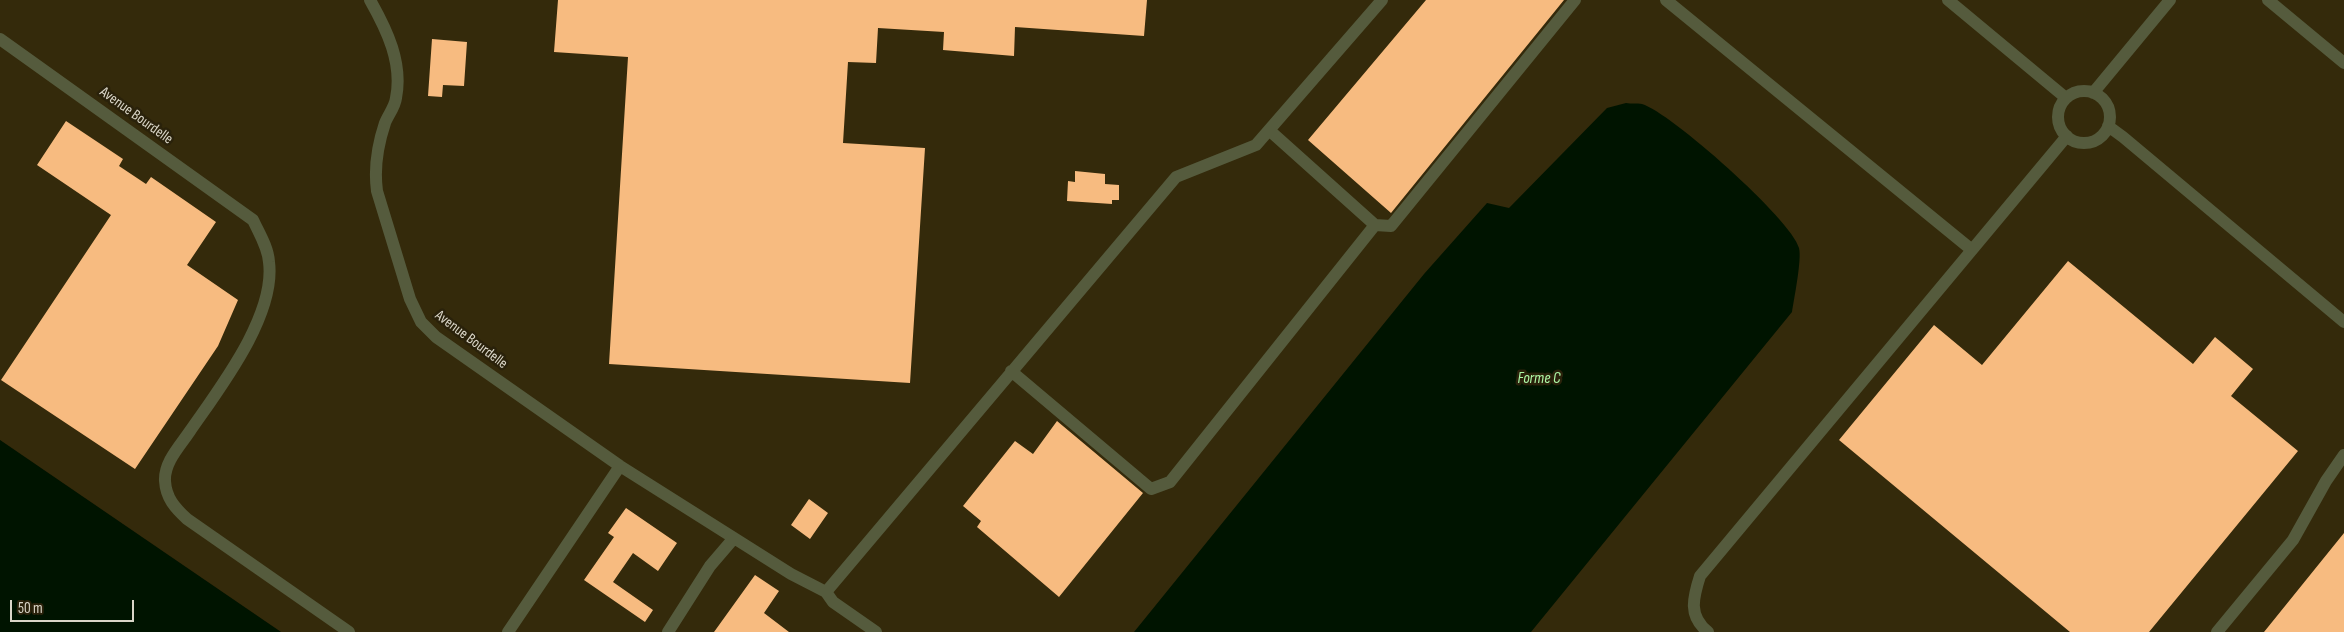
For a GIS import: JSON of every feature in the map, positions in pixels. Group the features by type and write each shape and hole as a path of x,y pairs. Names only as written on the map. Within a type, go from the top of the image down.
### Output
{"street":[{"name":"Avenue Bourdelle","path":"370,0 385,27 397,64 396,99 385,124 374,173 377,191 410,299 421,322 436,337 620,466 809,585 826,592 833,602 876,632"},
{"path":"826,592 1176,177 1256,145 1382,0"},
{"path":"1269,130 1375,225 1391,226 1575,0"},
{"path":"1666,0 1972,250"},
{"path":"1948,0 2066,98"},
{"path":"2093,93 2170,0"},
{"path":"2268,0 2344,63"},
{"name":"Avenue Bourdelle","path":"0,39 253,220 264,242 269,261 269,279 258,320 229,374 170,460 165,479 166,493 171,504 187,519 349,632"},
{"path":"2079,91 2093,93 2106,103 2109,110 2108,126 2097,138 2090,142 2074,140 2067,136 2062,129 2058,113 2066,98 2079,91"},
{"path":"2108,126 2344,322"},
{"path":"1708,632 1699,624 1692,599 1700,576 2067,136"},
{"path":"1011,371 1151,489 1170,482 1375,225"},
{"path":"2216,632 2293,540 2326,481 2344,455"},
{"path":"508,632 620,466"},
{"path":"668,632 709,567 734,538"}],"shaded area":[{"path":"0,0 2344,0 2344,632 281,632 0,440"}],"water":[{"name":"Forme C","path":"1626,103 1642,104 1656,111 1677,126 1754,192 1791,234 1800,253 1792,312 1531,632 1134,632 1424,274 1487,203 1509,208 1607,108"},
{"path":"0,440 281,632 0,632"}],"building":[{"path":"558,0 1147,0 1144,36 1015,27 1014,56 943,50 944,32 878,28 876,63 848,62 843,143 925,148 910,383 609,364 628,57 554,52"},
{"path":"1426,0 1564,0 1391,213 1308,140"},
{"path":"432,39 467,42 464,86 443,85 442,97 428,96"},
{"path":"66,121 123,159 119,166 146,184 151,177 216,222 187,265 238,300 218,346 135,469 1,380 111,215 37,165"},
{"path":"1075,171 1105,174 1105,184 1119,185 1119,200 1112,200 1112,204 1067,201 1068,181 1075,182"},
{"path":"2068,261 2193,364 2215,337 2253,369 2231,396 2298,451 2149,632 2070,632 1839,440 1934,325 1982,365"},
{"path":"1057,421 1143,493 1059,597 977,527 981,521 963,506 1015,441 1033,454"},
{"path":"809,499 828,513 810,539 791,525"},
{"path":"626,508 677,543 658,571 633,553 613,582 653,610 645,622 584,580 614,537 608,533"},
{"path":"2344,533 2344,632 2264,632"},
{"path":"755,575 779,591 764,613 789,632 714,632"}]}
